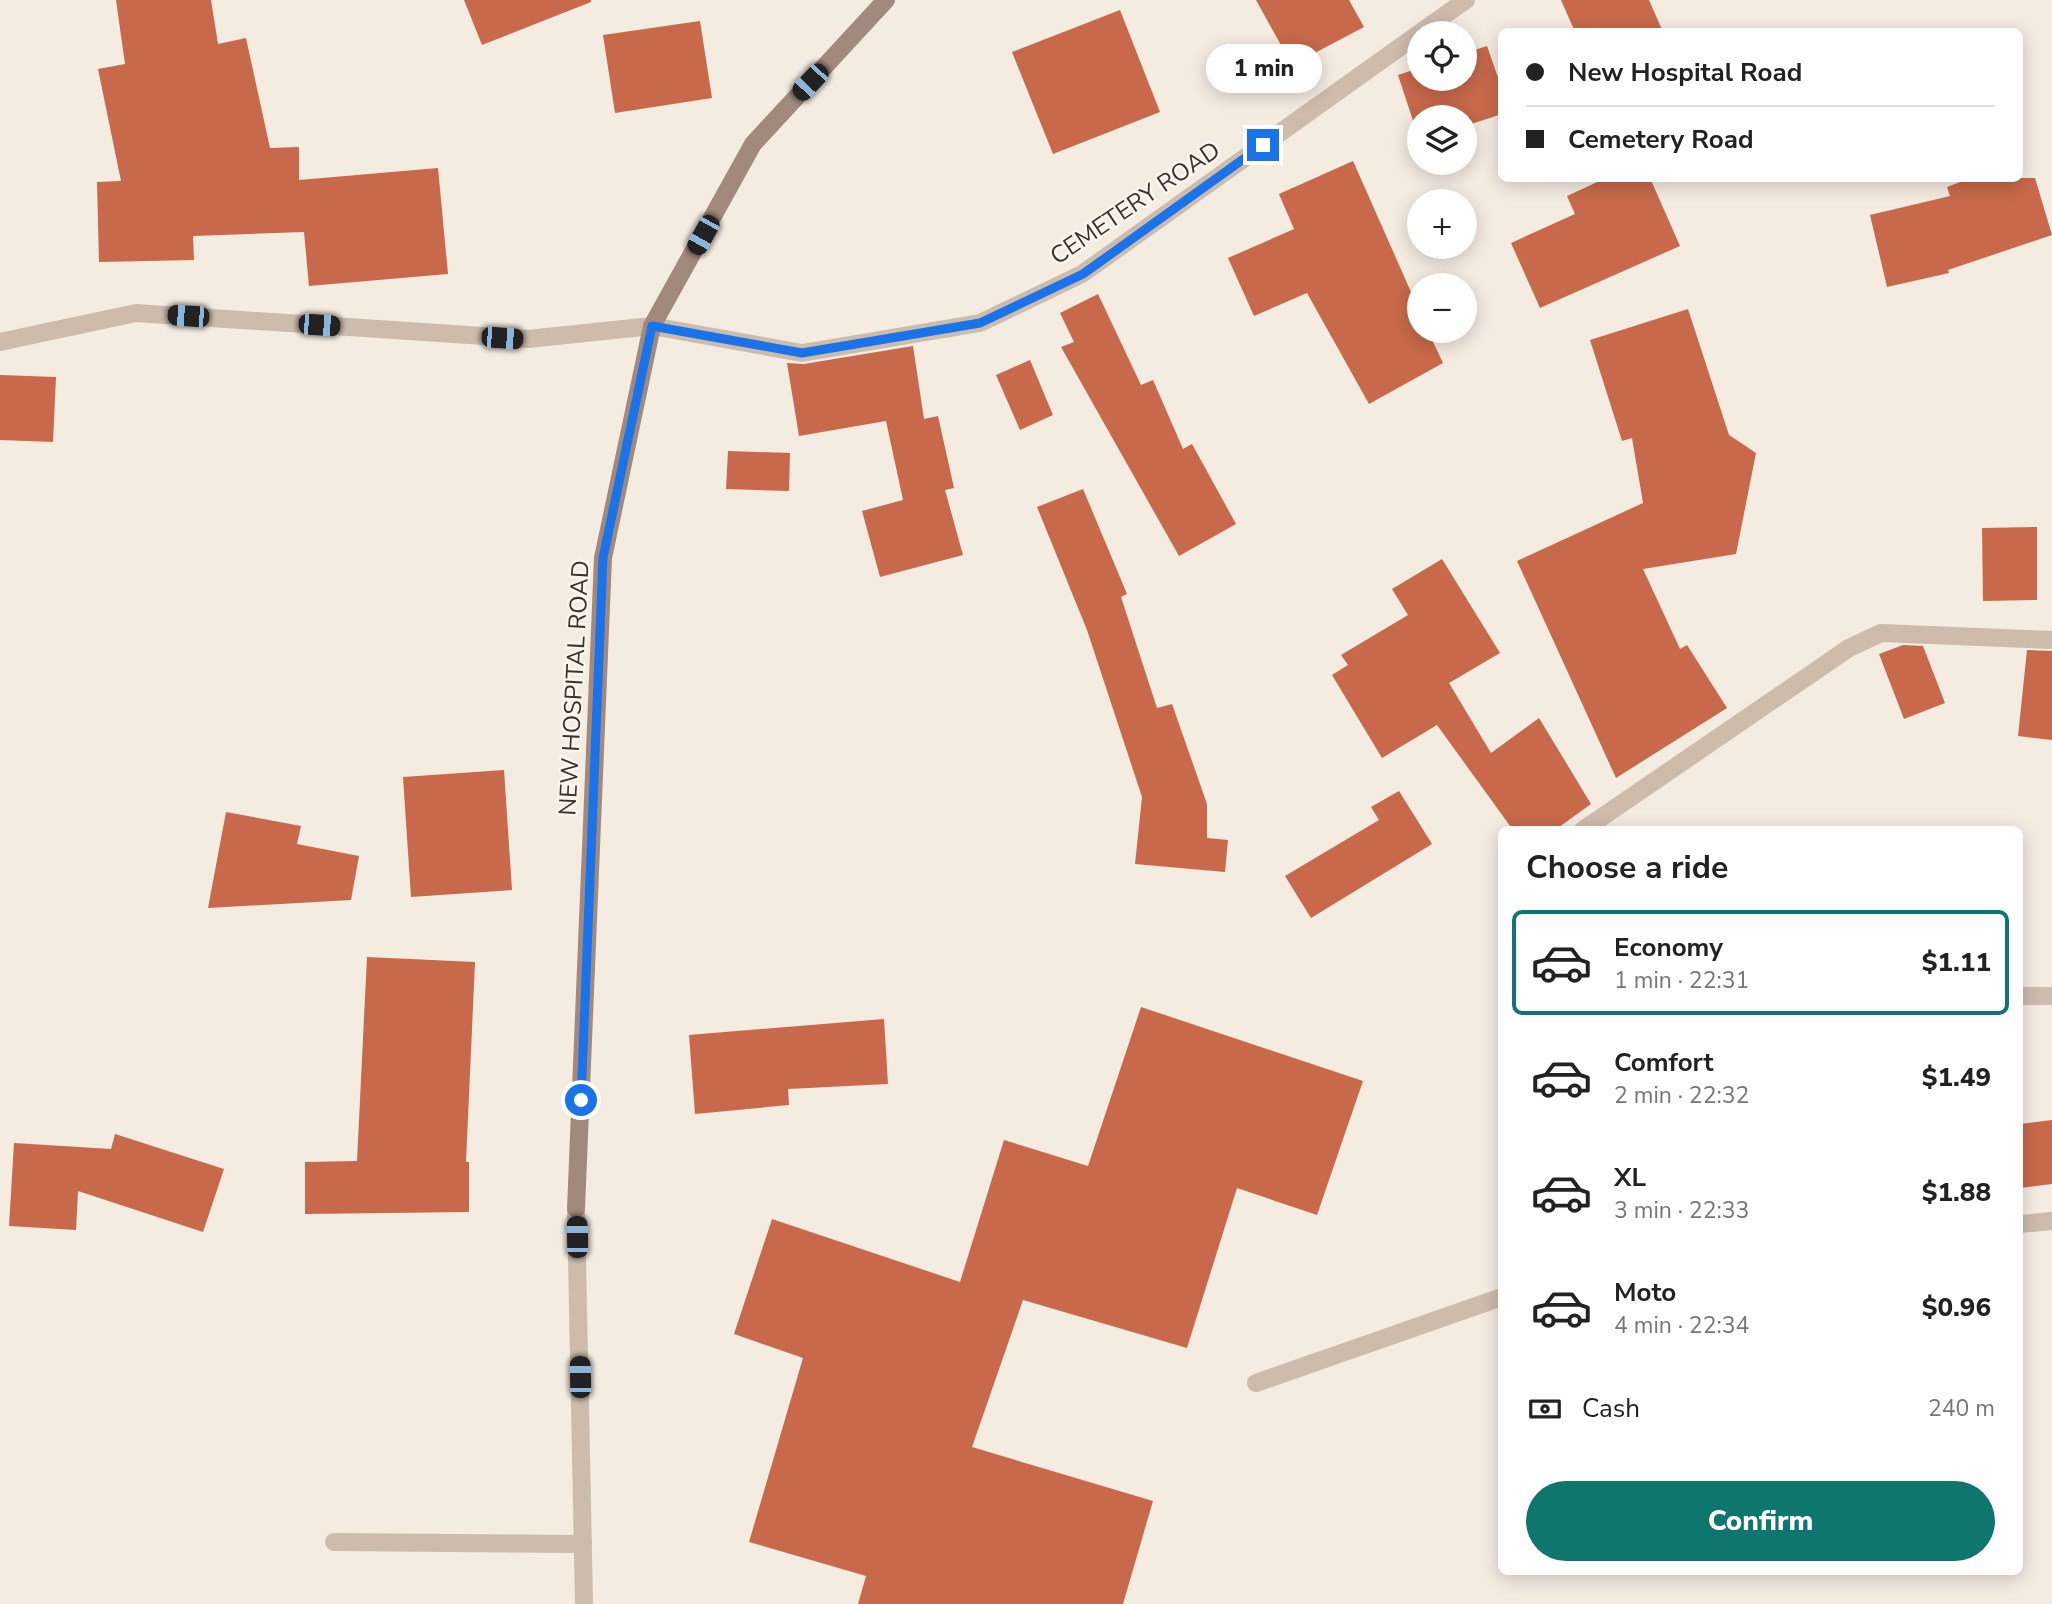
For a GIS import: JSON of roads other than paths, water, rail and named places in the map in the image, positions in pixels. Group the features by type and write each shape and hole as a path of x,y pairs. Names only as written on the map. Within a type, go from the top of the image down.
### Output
{"main road":[{"name":"NEW HOSPITAL ROAD","path":"576,1209 603,558 652,326 753,144 886,0"}],"street":[{"name":"CEMETERY ROAD","path":"0,342 136,313 528,340 652,326 802,353 980,323 1083,274 1466,0"},
{"path":"1589,826 1849,648 1881,633 2052,640"},
{"path":"2023,996 2052,996"},
{"path":"576,1209 584,1604"},
{"path":"2023,1224 2052,1221"},
{"path":"1256,1383 1498,1298"},
{"path":"334,1542 583,1544"}]}
